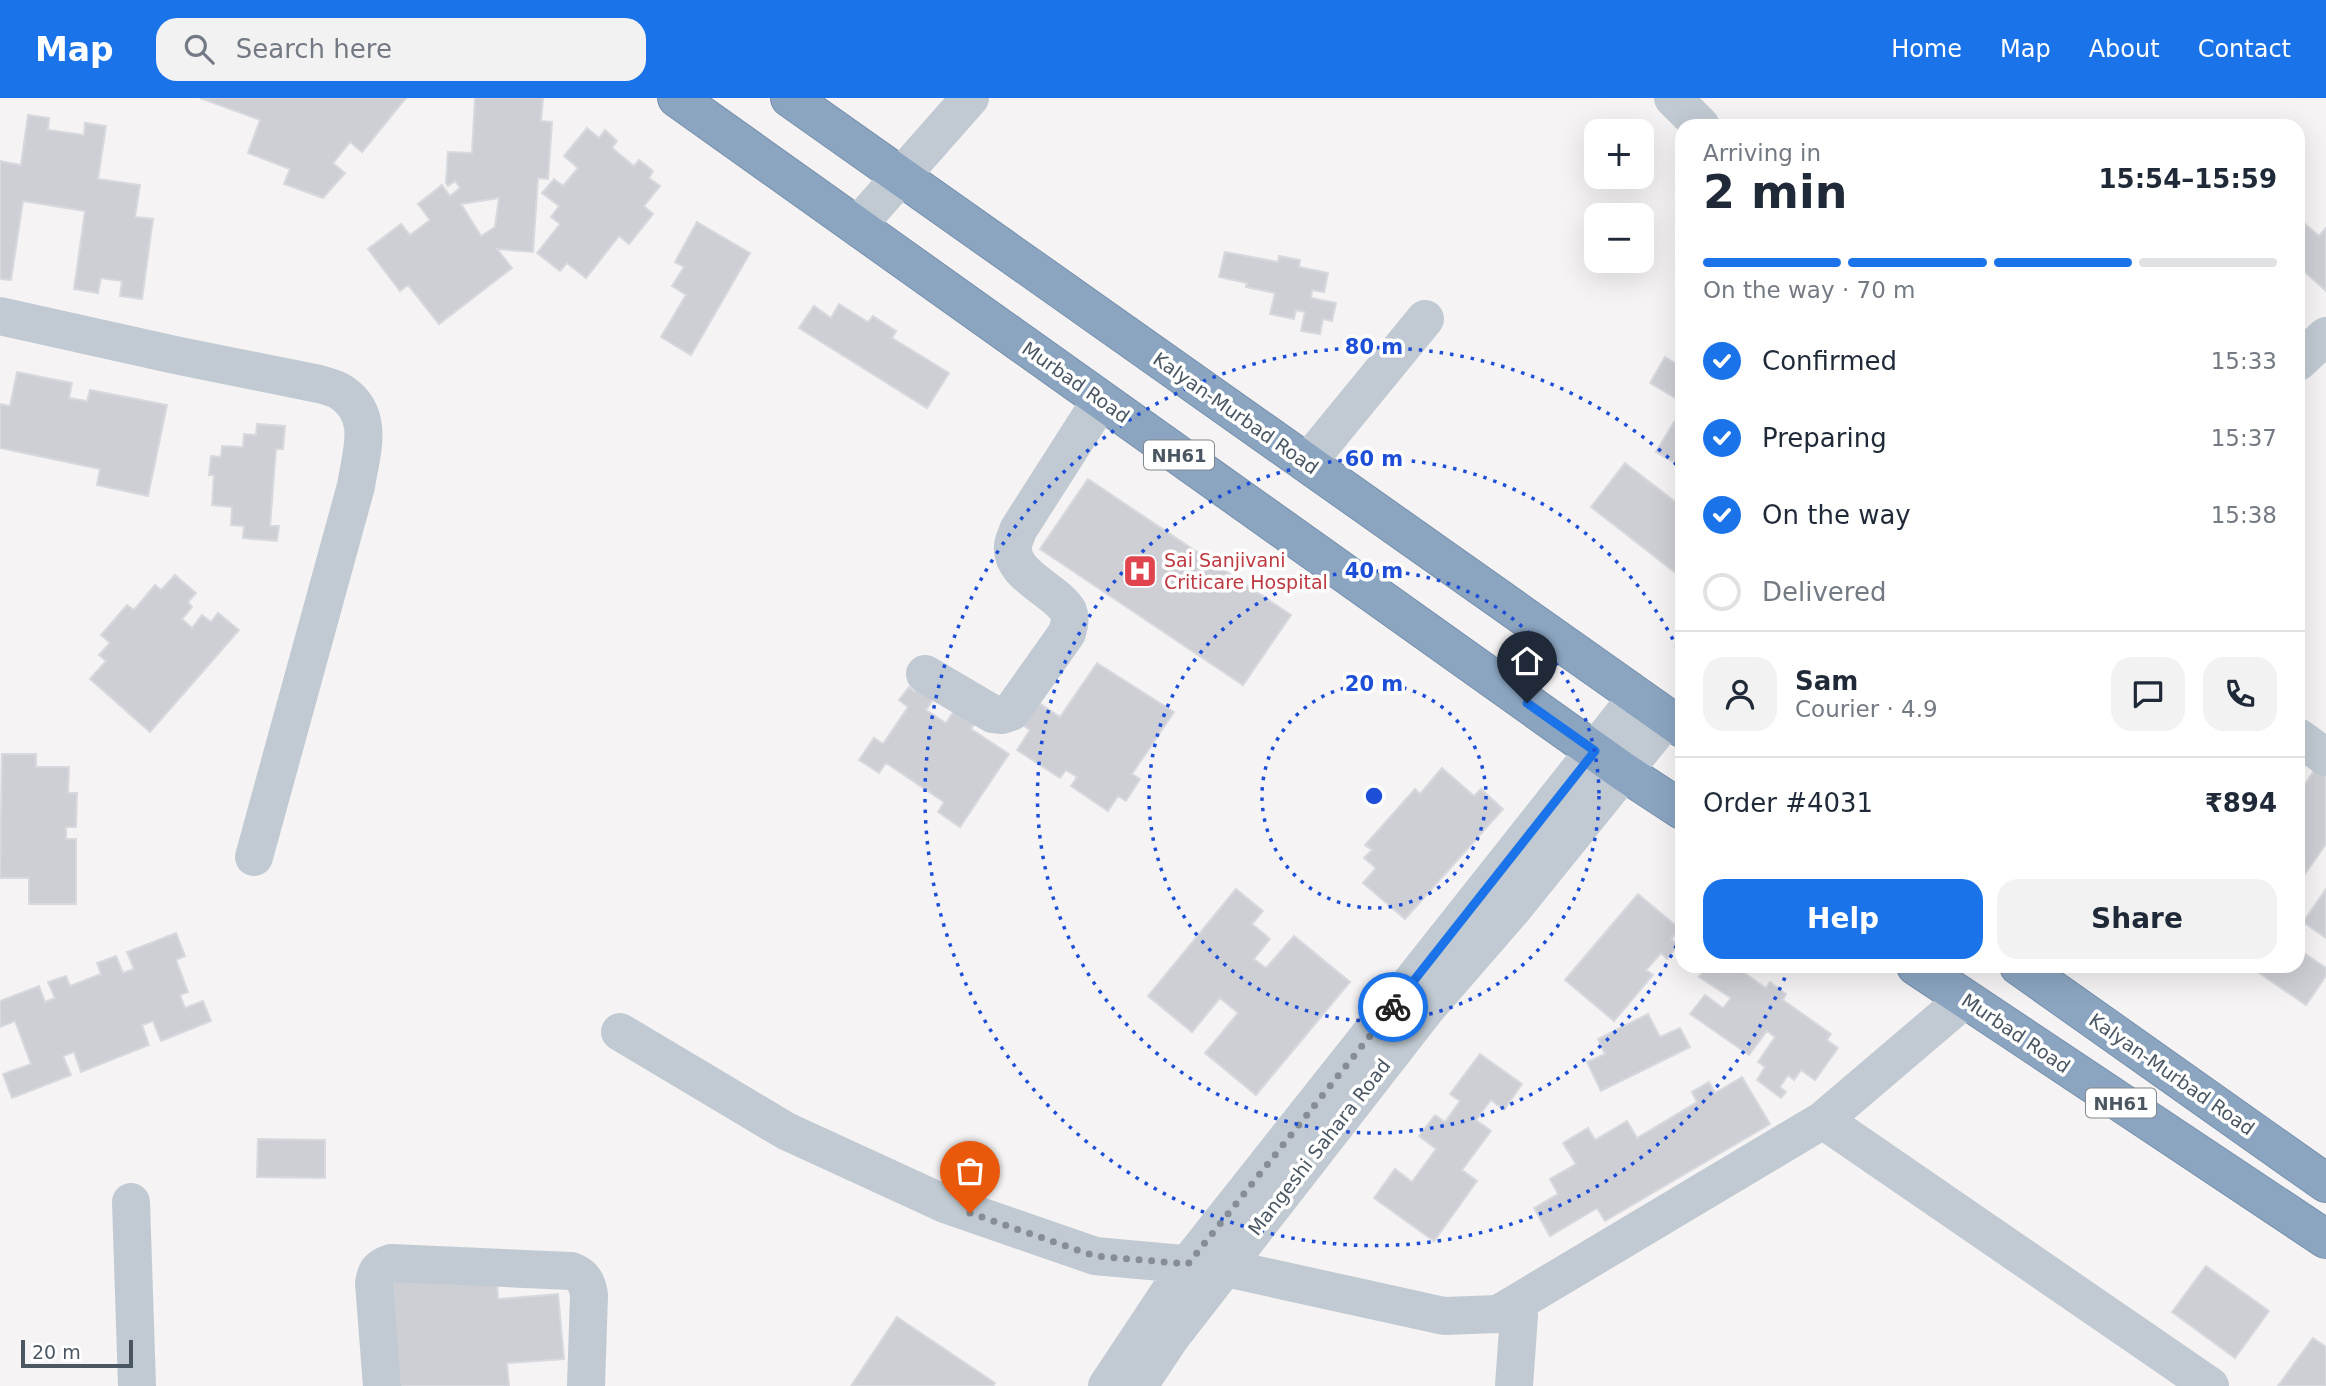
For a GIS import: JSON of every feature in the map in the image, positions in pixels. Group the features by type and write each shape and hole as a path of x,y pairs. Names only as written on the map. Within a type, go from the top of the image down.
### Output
{"highway":[{"name":"Murbad Road","path":"677,98 1675,805"},
{"name":"Kalyan-Murbad Road","path":"790,98 1662,714"},
{"name":"Murbad Road","path":"1926,973 2326,1240"},
{"name":"Kalyan-Murbad Road","path":"2029,973 2326,1183"}],"street":[{"path":"857,226 970,98"},
{"path":"1673,98 1694,119"},
{"path":"0,316 319,384 341,392 356,408 365,426 356,486 254,857"},
{"path":"1307,463 1425,319"},
{"path":"2305,356 2326,336"},
{"path":"925,674 993,714 1002,715 1011,712 1067,633 1070,621 1068,612 1029,577 1017,561 1013,547 1018,530 1101,400"},
{"name":"Mangeshi Sahara Road","path":"1107,1386 1188,1264 1610,761 1662,714"},
{"path":"2305,742 2326,757"},
{"name":"Mangeshi Sahara Road","path":"1138,1386 1171,1336 1418,1020 1512,910 1610,761"},
{"path":"620,1032 786,1131 945,1204 1095,1256 1226,1268 1444,1316 1498,1314 1823,1119 1965,999"},
{"path":"1823,1119 2210,1386"},
{"path":"131,1202 136,1386"},
{"path":"382,1386 374,1283 375,1273 381,1266 391,1263 571,1271 580,1274 587,1283 589,1295 586,1386"},
{"path":"1514,1386 1520,1301"}],"building":[{"path":"200,98 406,98 362,152 350,142 333,163 345,173 323,198 284,184 290,169 248,153 260,120"},
{"path":"475,98 543,98 541,121 552,122 548,179 538,178 533,252 497,249 512,268 439,324 408,285 400,291 368,249 401,224 410,235 430,220 418,204 442,185 450,196 460,188 455,181 448,186 446,183 448,152 472,153","holes":["499,198 495,227 481,236 461,204"]},
{"path":"28,115 49,118 48,130 84,135 85,123 106,126 98,179 140,185 135,217 153,219 142,299 120,296 122,281 101,278 98,293 74,289 85,211 23,201 11,280 0,279 0,161 21,165"},
{"path":"587,128 599,138 605,130 617,141 612,148 634,166 639,160 653,171 649,178 660,186 644,206 653,214 629,244 619,236 586,278 567,263 560,271 537,253 560,224 551,217 559,206 542,193 554,179 563,186 578,168 564,156"},
{"path":"697,222 750,253 691,355 661,337 686,295 672,286 684,267 675,262"},
{"path":"2305,224 2319,236 2326,228 2326,291 2305,272"},
{"path":"1225,252 1278,262 1279,256 1300,260 1299,267 1328,273 1324,292 1312,290 1311,298 1336,303 1332,321 1323,319 1320,334 1301,331 1305,312 1296,310 1294,319 1270,314 1275,293 1246,287 1247,283 1219,277"},
{"path":"839,304 868,322 873,316 896,331 892,338 949,373 927,408 799,328 814,306 831,318"},
{"path":"1665,357 1675,363 1675,398 1650,383"},
{"path":"17,372 72,383 69,398 87,401 90,390 167,405 148,496 97,485 100,469 0,448 0,404 10,406"},
{"path":"1674,422 1675,422 1675,463 1656,452"},
{"path":"257,424 285,426 283,449 276,449 270,526 279,526 277,541 243,538 244,526 231,525 232,507 212,505 214,475 209,475 211,456 221,457 222,446 243,447 244,434 256,435"},
{"path":"1625,463 1675,502 1675,573 1591,507"},
{"path":"1088,479 1291,615 1243,685 1040,549"},
{"path":"175,575 196,593 188,602 192,607 182,619 192,628 202,615 211,622 218,613 239,630 150,732 90,679 106,661 99,655 110,643 101,635 127,605 134,610 155,585 161,590"},
{"path":"1097,663 1174,712 1132,774 1140,779 1126,801 1118,796 1108,811 1071,786 1077,777 1066,770 1060,778 1017,750 1030,730 1021,724 1036,701 1060,717"},
{"path":"922,681 938,692 926,710 946,723 958,705 978,719 971,729 1009,754 960,827 938,812 944,802 886,763 879,773 859,760 874,738 883,744 908,707 899,700 909,687 914,691"},
{"path":"2,754 36,754 36,767 69,767 68,793 77,793 76,827 66,827 66,839 76,839 76,904 29,904 29,878 0,878"},
{"path":"1442,768 1474,796 1481,789 1503,809 1405,919 1363,883 1376,868 1364,858 1372,850 1365,845 1415,789 1420,794"},
{"path":"2316,768 2326,775 2326,844 2305,874 2305,784"},
{"path":"1236,889 1263,911 1252,924 1270,939 1254,959 1266,968 1294,936 1350,982 1256,1095 1205,1053 1238,1013 1220,998 1192,1032 1148,996"},
{"path":"2326,889 2326,938 2305,923 2305,919"},
{"path":"1638,894 1675,925 1675,935 1671,939 1675,942 1675,949 1667,959 1661,953 1646,970 1653,975 1614,1021 1565,980"},
{"path":"176,933 185,956 176,960 188,992 180,995 185,1008 203,1001 211,1021 161,1041 153,1021 142,1025 149,1045 81,1072 74,1052 63,1056 71,1075 12,1098 3,1074 31,1064 15,1021 0,1027 0,1001 39,986 45,1002 55,998 48,982 66,976 70,986 101,974 97,963 116,956 123,973 134,969 127,952"},
{"path":"2305,954 2326,968 2326,976 2306,1005 2259,973 2305,973"},
{"path":"1702,973 1744,973 1766,988 1770,982 1786,994 1783,1000 1831,1034 1827,1040 1838,1048 1815,1080 1801,1070 1794,1080 1788,1075 1780,1087 1786,1092 1781,1098 1757,1080 1765,1067 1758,1062 1775,1037 1767,1031 1749,1055 1690,1014 1705,995 1723,1008 1731,998 1699,977"},
{"path":"1648,1014 1660,1037 1680,1028 1690,1047 1601,1091 1587,1062 1605,1054 1598,1039"},
{"path":"1480,1054 1522,1084 1504,1110 1491,1100 1476,1120 1491,1131 1462,1170 1477,1181 1434,1241 1374,1198 1395,1169 1412,1182 1436,1149 1419,1136 1435,1115 1445,1122 1460,1101 1450,1094"},
{"path":"1742,1077 1770,1124 1605,1221 1597,1208 1550,1236 1534,1208 1558,1194 1550,1179 1576,1164 1563,1143 1588,1128 1595,1140 1627,1121 1637,1138 1697,1102 1692,1092 1709,1082 1715,1093"},
{"path":"258,1139 325,1140 325,1178 257,1177"},
{"path":"2206,1266 2269,1311 2235,1358 2172,1312"},
{"path":"496,1269 498,1299 558,1294 564,1359 507,1363 509,1386 400,1386 391,1277"},
{"path":"897,1317 995,1383 993,1386 851,1386"},
{"path":"2313,1338 2326,1347 2326,1386 2278,1386"}],"way so far":[{"path":"970,1213 1095,1256 1188,1264 1393,1007"}],"place":[{"name":"Sai Sanjivani Criticare Hospital","path":"1140,571"}],"route":[{"path":"1393,1007 1595,751 1527,703"}]}
